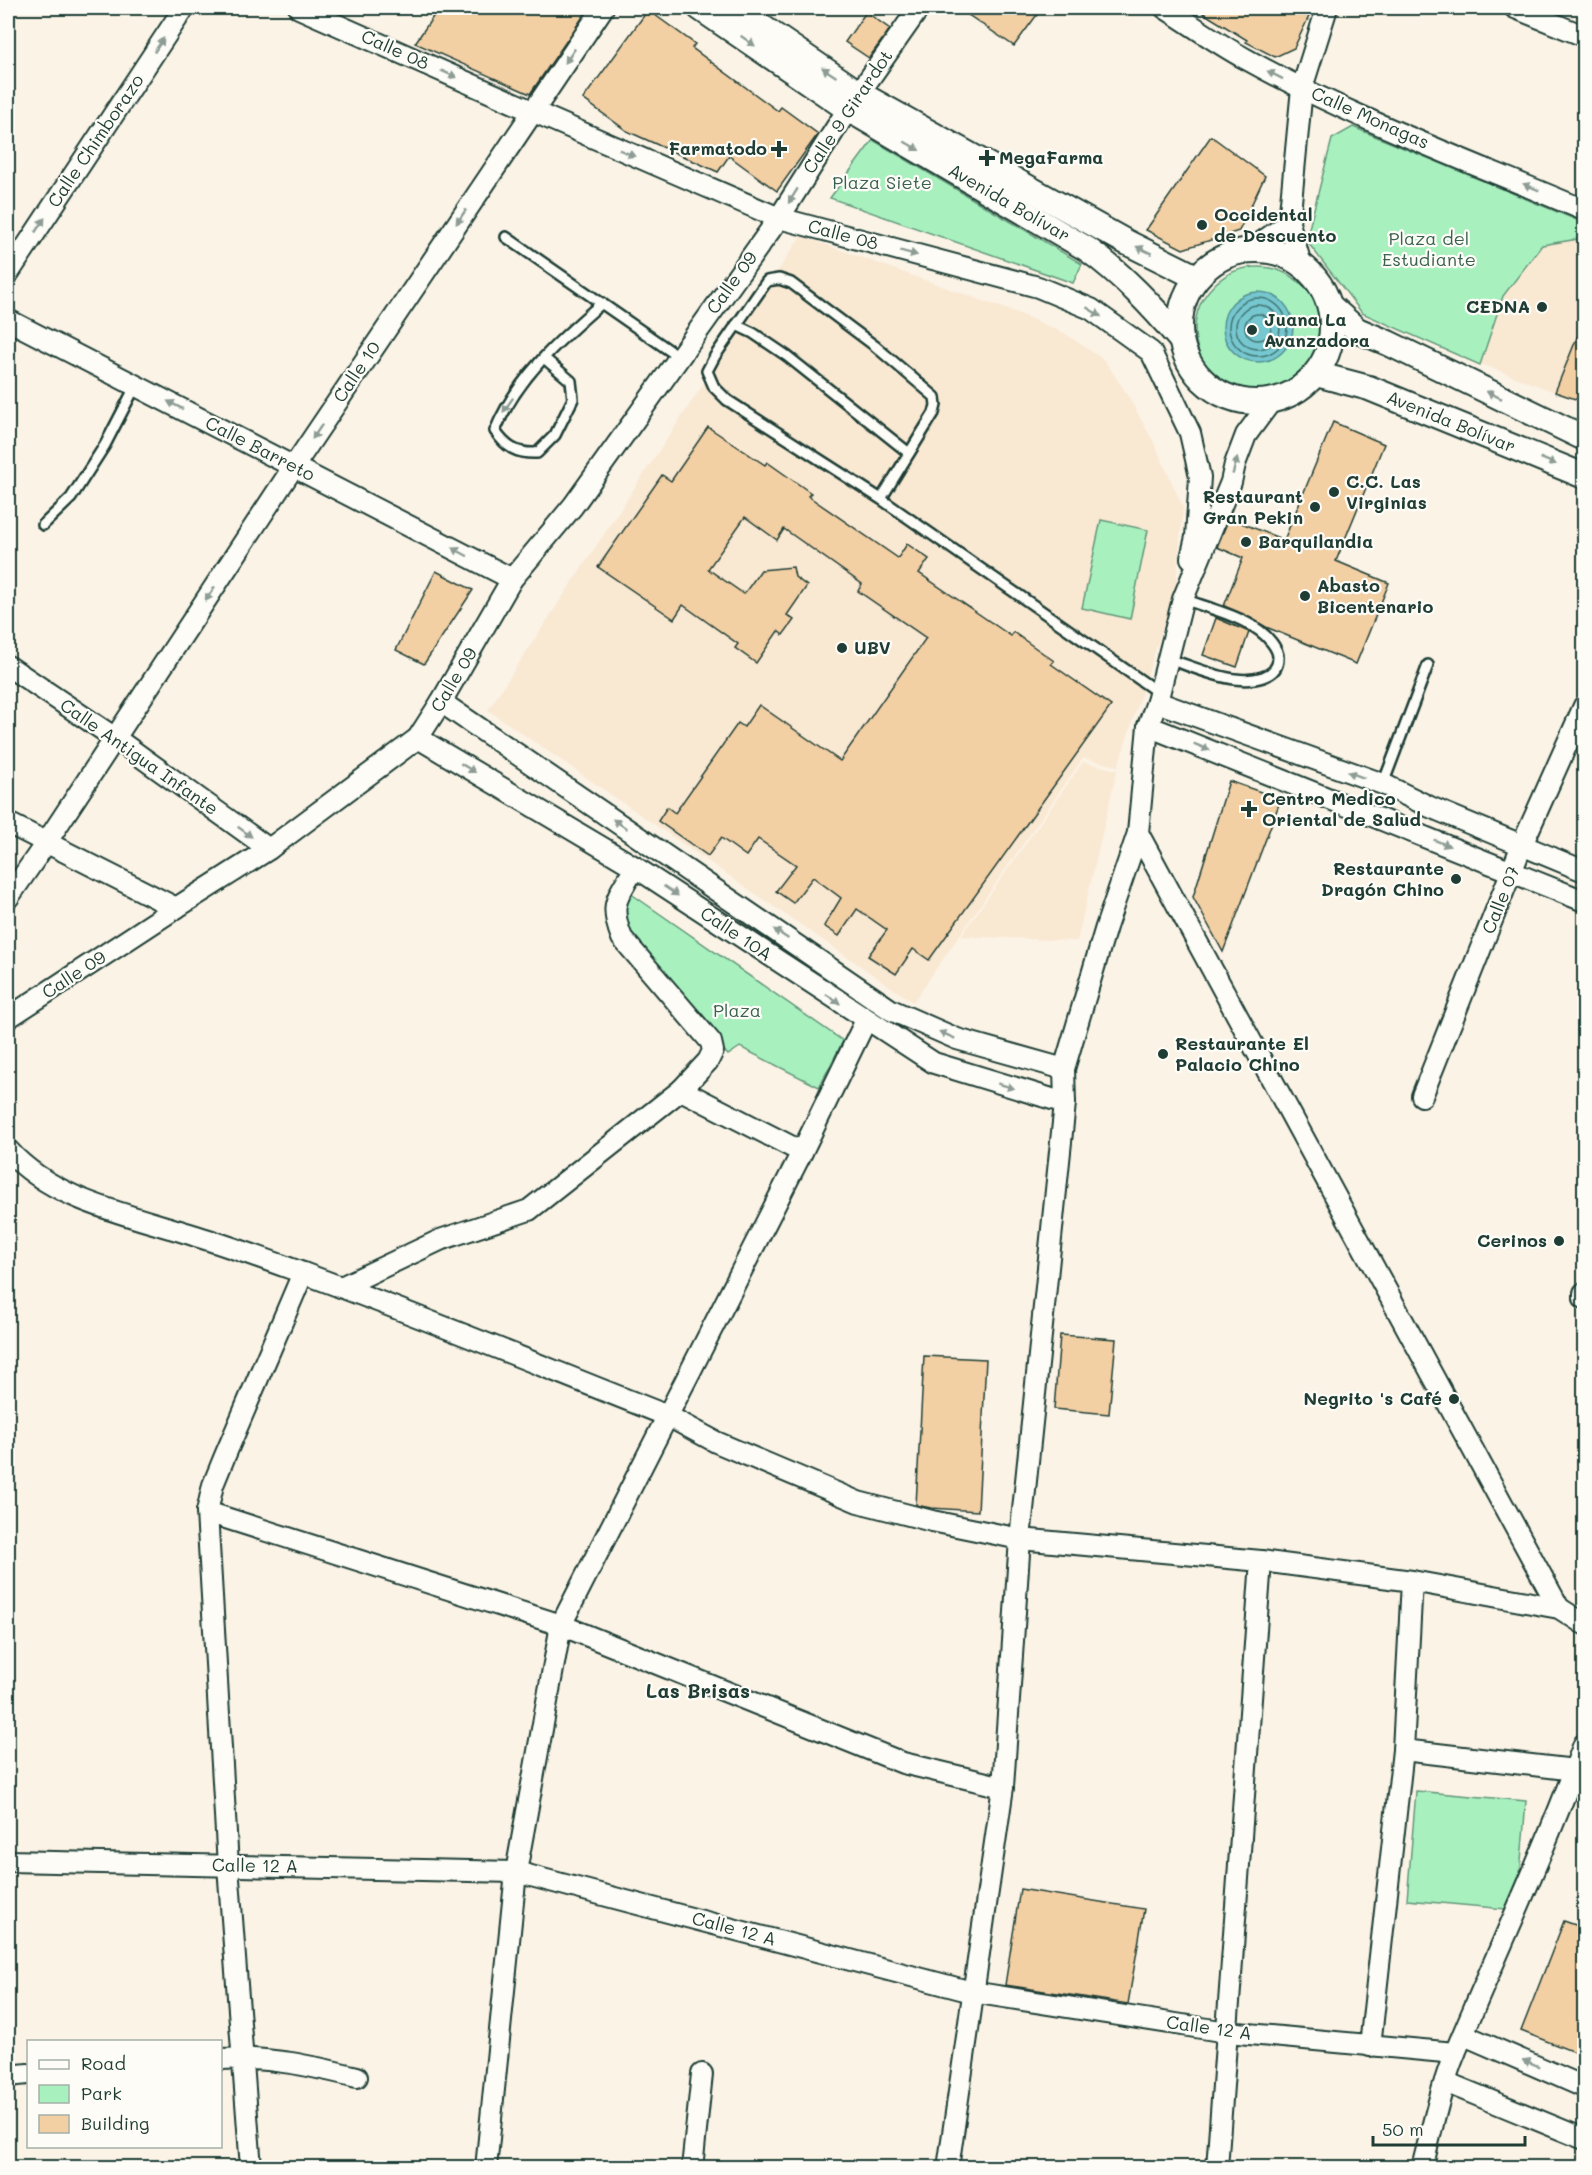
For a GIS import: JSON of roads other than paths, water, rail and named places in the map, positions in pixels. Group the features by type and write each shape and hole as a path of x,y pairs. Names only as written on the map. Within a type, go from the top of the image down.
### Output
{"street":[{"name":"Calle Chimborazo","path":"8,273 184,8"},
{"name":"Calle 08","path":"299,8 779,218 1038,287 1091,309 1151,352 1190,434 1200,477 1196,537 1183,598"},
{"name":"Calle 10","path":"8,898 294,466 603,8"},
{"name":"Avenida Bolívar","path":"700,8 854,101 1087,249 1138,291 1181,340"},
{"name":"Avenida Bolívar","path":"734,8 854,101 1196,277"},
{"name":"Calle 9 Girardot","path":"779,218 854,101 919,8"},
{"name":"Calle Monagas","path":"1165,8 1244,58 1302,88 1361,116 1584,210"},
{"path":"1301,264 1289,223 1302,88 1327,8"},
{"path":"1515,8 1584,36"},
{"name":"Calle 09","path":"8,1018 269,849 418,738 512,579 573,506 779,218"},
{"path":"1252,249 1278,252 1301,264 1325,291 1331,308 1333,331 1328,354 1316,374 1296,391 1272,400 1248,401 1224,395 1204,381 1189,363 1181,340 1180,318 1185,296 1196,277 1221,257 1252,249 1289,223"},
{"path":"1331,308 1357,330 1584,438"},
{"name":"Calle Barreto","path":"8,320 512,579"},
{"name":"Avenida Bolívar","path":"1316,374 1369,388 1584,476"},
{"path":"948,2168 1003,1787 1020,1539 1065,1103 1064,1069 1138,833 1148,726 1158,698 1183,598 1231,482 1246,435 1272,400"},
{"name":"Calle Antigua Infante","path":"8,666 115,738 269,849"},
{"path":"1158,698 1383,784 1430,807 1584,871"},
{"name":"Calle 10A","path":"441,702 891,1010 957,1039 1064,1069"},
{"name":"Calle 07","path":"1422,1096 1522,845 1584,706"},
{"path":"1148,726 1584,902"},
{"name":"Calle 10A","path":"418,738 635,867 934,1063 1065,1103"},
{"path":"8,823 176,908"},
{"path":"1138,833 1559,1608"},
{"path":"341,1287 440,1240 529,1210 681,1090 708,1061 713,1051 711,1042 622,938 616,922 614,903 635,867"},
{"path":"486,2168 516,1872 561,1625 802,1152 866,1020"},
{"path":"681,1090 802,1152"},
{"path":"8,1150 18,1162 56,1187 96,1204 198,1236 341,1287 668,1416 716,1442 858,1502 932,1521 1020,1539 1261,1561 1412,1581 1559,1608 1584,1624"},
{"path":"251,2168 228,1866 207,1512 213,1485 303,1273"},
{"path":"1584,1293 1584,1298"},
{"path":"207,1512 561,1625 903,1763 1003,1787"},
{"path":"1217,2168 1261,1561"},
{"path":"1370,2046 1403,1750 1412,1581"},
{"path":"1422,2168 1445,2082 1455,2054 1515,1918 1584,1744"},
{"path":"1403,1750 1575,1770"},
{"name":"Calle 12 A","path":"8,1861 516,1872 972,1992 1227,2032 1455,2054"},
{"path":"1464,2035 1584,2087"},
{"path":"222,2059 244,2057 278,2060 357,2077"},
{"path":"8,2076 27,2074"},
{"path":"692,2168 702,2074"},
{"path":"1445,2082 1584,2139"}],"lane":[{"path":"506,237 679,357"},
{"path":"881,499 934,413 936,405 934,397 876,346 790,283 779,279 767,281 714,356 707,371 714,387 727,400 881,499 1158,698"},
{"path":"544,358 571,381 573,399 555,435 537,453 524,454 504,444 495,431 503,411 544,358 558,342 602,303"},
{"path":"736,325 753,333 787,356 909,453"},
{"path":"43,525 71,498 105,445 136,385"},
{"path":"1168,659 1235,679 1262,679 1275,670 1278,658 1276,649 1262,632 1236,618 1183,598"},
{"path":"1383,784 1428,665"}],"water":[{"path":"1265,292 1278,298 1287,307 1291,313 1293,327 1291,341 1283,352 1272,360 1251,362 1233,352 1225,341 1223,320 1233,302 1244,294"}],"place":[{"name":"Farmatodo","path":"779,149"},
{"name":"MegaFarma","path":"987,158"},
{"name":"Occidental de Descuento","path":"1202,225"},
{"name":"CEDNA","path":"1542,307"},
{"name":"Juana La Avanzadora","path":"1252,330"},
{"name":"C.C. Las Virginias","path":"1334,492"},
{"name":"Restaurant Gran Pekin","path":"1315,507"},
{"name":"Barquilandia","path":"1246,542"},
{"name":"Abasto Bicentenario","path":"1305,596"},
{"name":"UBV","path":"842,648"},
{"name":"Centro Medico Oriental de Salud","path":"1249,809"},
{"name":"Restaurante Dragón Chino","path":"1456,879"},
{"name":"Restaurante El Palacio Chino","path":"1163,1054"},
{"name":"Cerinos","path":"1559,1241"},
{"name":"Negrito 's Café","path":"1454,1399"}],"district":[{"name":"Las Brisas","path":"698,1691"}],"park label":[{"name":"Plaza Siete","path":"882,183"},
{"name":"Plaza del Estudiante","path":"1429,249"},
{"name":"Plaza","path":"737,1011"}]}
